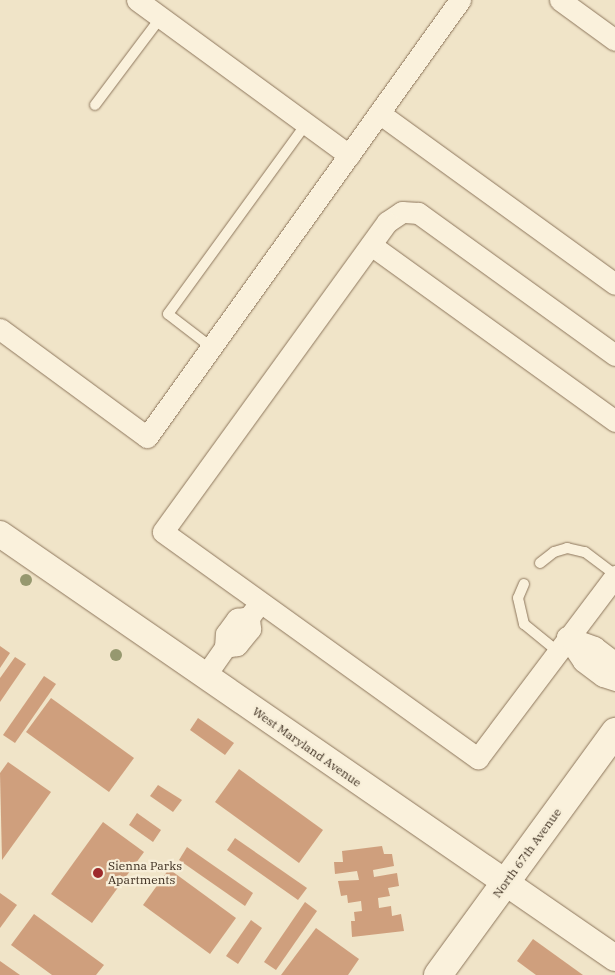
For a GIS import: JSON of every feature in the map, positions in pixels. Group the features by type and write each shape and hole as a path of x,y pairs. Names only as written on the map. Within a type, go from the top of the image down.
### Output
{"main road":[{"name":"North 67th Avenue","path":"438,975 615,732"}],"street":[{"path":"137,0 349,155"},
{"path":"0,329 147,438 460,0"},
{"path":"560,0 615,40"},
{"path":"379,113 615,284"},
{"path":"615,355 418,213 402,212 394,217 371,245 163,532 254,610 478,758 615,576"},
{"path":"371,245 615,421"},
{"name":"West Maryland Avenue","path":"0,534 204,676 506,881 615,958"},
{"path":"204,676 224,647 237,645 242,640 250,629 254,610"},
{"path":"562,644 594,647 615,663"},
{"path":"562,644 603,676 615,680"}],"lane":[{"path":"94,105 161,17"},
{"path":"212,347 168,314 306,124"},
{"path":"540,563 554,552 567,548 585,552 615,576"},
{"path":"524,584 518,598 524,624 562,644"}],"building":[{"path":"0,646 10,653 0,668"},
{"path":"15,657 26,664 0,702 0,678"},
{"path":"44,676 56,684 15,743 3,735"},
{"path":"51,698 134,758 109,792 26,732"},
{"path":"198,718 234,743 225,755 190,730"},
{"path":"8,762 51,792 2,860 0,773"},
{"path":"239,769 323,830 299,863 215,802"},
{"path":"158,785 182,800 173,812 150,796"},
{"path":"137,813 161,830 153,842 129,825"},
{"name":"Sienna Parks Apartments","path":"103,822 144,852 92,923 51,894"},
{"path":"235,838 307,888 298,900 227,850"},
{"path":"382,846 384,854 392,854 394,866 373,870 374,877 397,873 399,886 388,888 390,896 378,898 379,908 391,906 392,916 401,914 404,931 352,937 351,921 355,921 354,912 362,911 361,901 348,903 347,895 341,896 338,881 359,880 357,871 335,874 334,862 343,862 342,851"},
{"path":"187,847 253,893 245,906 179,860"},
{"name":"Sienna Parks Apartments","path":"169,869 236,918 210,954 143,905"},
{"path":"0,893 17,905 0,928"},
{"path":"305,902 317,911 276,970 264,962"},
{"path":"34,914 104,965 96,975 52,975 11,945"},
{"path":"251,920 262,928 238,964 226,956"},
{"path":"316,928 359,959 348,975 281,975"},
{"path":"533,939 583,975 536,975 517,961"},
{"path":"0,961 20,975 0,975"}],"place":[{"name":"Sienna Parks Apartments","path":"98,873"}]}
